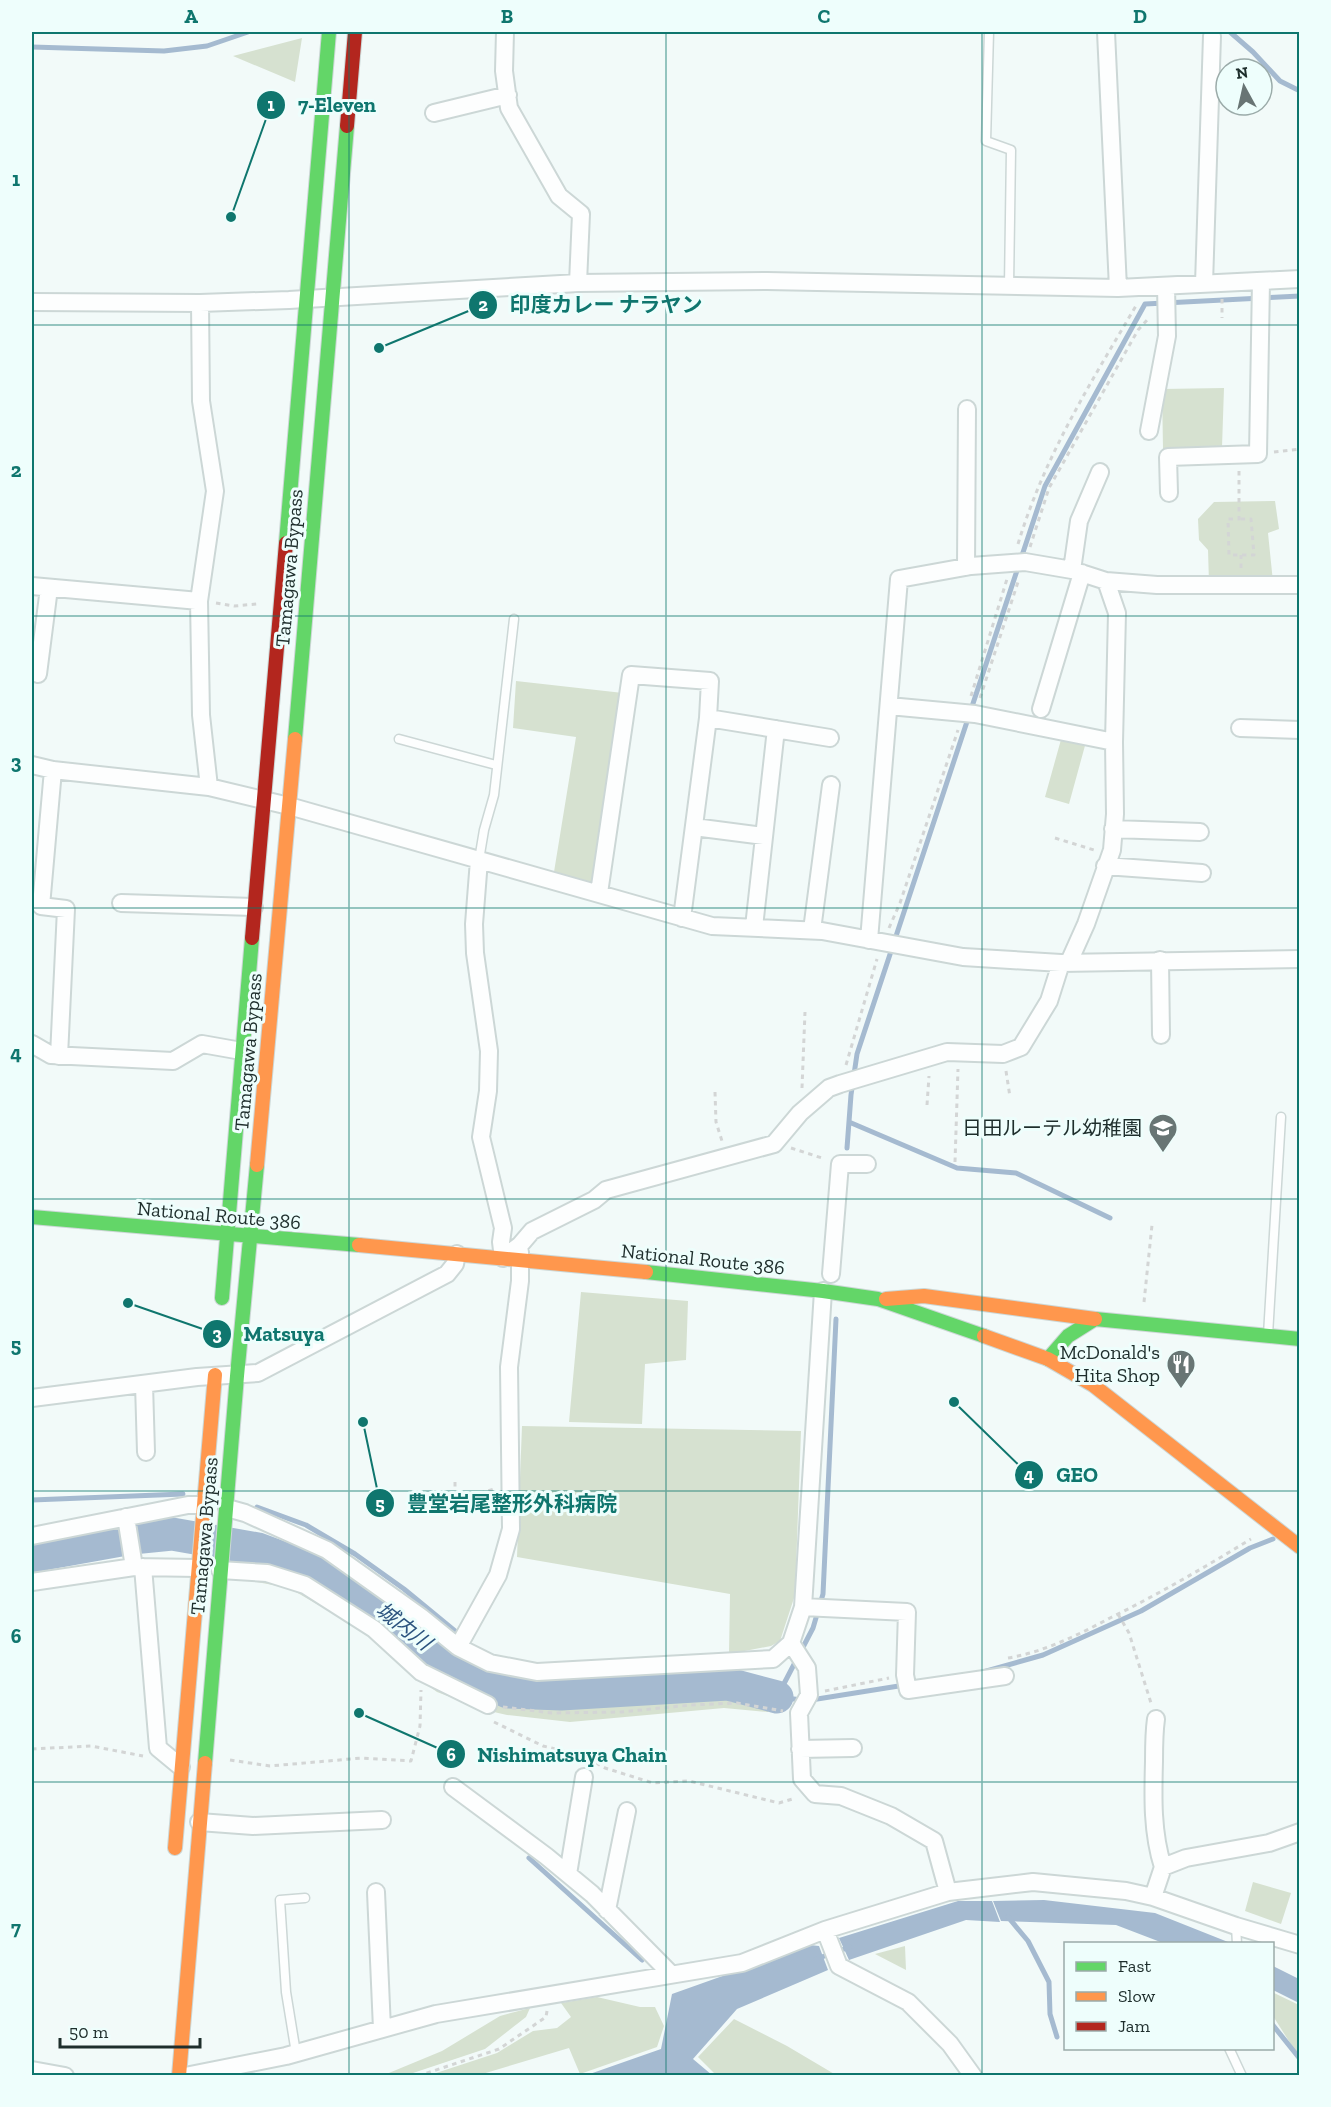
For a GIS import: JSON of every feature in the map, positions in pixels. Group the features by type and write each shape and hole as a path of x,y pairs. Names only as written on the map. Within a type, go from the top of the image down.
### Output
{"main road":[{"name":"Tamagawa Bypass","path":"221,1310 329,32"},
{"name":"Tamagawa Bypass","path":"179,2076 220,1568 289,806 355,32"},
{"path":"292,481 315,482"},
{"name":"National Route 386","path":"32,1217 503,1258"},
{"name":"National Route 386","path":"520,1252 878,1299 1048,1359 1092,1385 1296,1545"},
{"path":"878,1299 924,1296 1095,1319 1299,1339"},
{"path":"1048,1359 1058,1343 1075,1329 1095,1319"},
{"name":"Tamagawa Bypass","path":"174,1860 215,1371"}],"street":[{"path":"505,32 504,71 509,108 559,196 581,214 578,283"},
{"path":"1106,32 1118,288"},
{"path":"1204,284 1212,36"},
{"path":"434,113 508,95"},
{"path":"32,302 200,303 331,298 578,283 767,282 1166,288 1299,279"},
{"path":"1169,493 1168,457 1258,454 1261,280"},
{"path":"1149,431 1167,336 1166,288"},
{"path":"200,303 201,401 215,491 199,601 201,715 208,787"},
{"path":"966,567 967,409"},
{"path":"1041,710 1077,572 1079,521 1100,472"},
{"path":"876,941 889,706 899,579 966,567 1018,563 1077,572 1106,581 1157,585 1299,585"},
{"path":"458,1647 498,1575 511,1529 509,1367 520,1281 520,1252 532,1231 594,1200 606,1190 775,1143 801,1113 829,1088 841,1083 947,1052 1003,1054 1021,1047 1049,1001 1065,962 1086,924 1108,860 1113,829 1117,614 1106,581"},
{"path":"32,586 199,601"},
{"path":"38,674 49,588"},
{"path":"599,893 631,675 710,681 708,718 682,918"},
{"path":"889,706 970,714 1114,742"},
{"path":"708,718 830,738"},
{"path":"1240,728 1299,729"},
{"path":"754,927 776,729"},
{"path":"32,765 52,770 208,787 263,799 712,926 812,930 963,957 1065,962 1299,959"},
{"path":"52,770 41,906 66,909 59,1056"},
{"path":"812,930 831,784"},
{"path":"694,827 764,836"},
{"path":"1113,829 1200,832"},
{"path":"479,860 474,934 489,1051 488,1091 482,1137 503,1228 501,1242 503,1258 520,1252"},
{"path":"1108,860 1202,873"},
{"path":"121,903 254,907"},
{"path":"1160,960 1161,1035"},
{"path":"32,1044 51,1055 59,1056 173,1061 202,1044 267,1056"},
{"path":"831,1274 840,1164 867,1164"},
{"path":"32,1398 144,1384 215,1371 237,1376 258,1373 447,1274 455,1264 457,1254"},
{"path":"226,1513 245,1513 327,1550 421,1617 458,1647 490,1663 537,1672 773,1659 791,1643 815,1607 823,1292"},
{"path":"144,1384 147,1452"},
{"path":"32,1536 188,1505 204,1510"},
{"path":"126,1517 138,1567 158,1748 181,1767"},
{"path":"32,1582 138,1567 198,1563"},
{"path":"220,1568 267,1573 305,1585 374,1629 421,1672 488,1705"},
{"path":"815,1607 907,1612 906,1681 1005,1676"},
{"path":"791,1643 807,1668 809,1695 799,1713 802,1779 815,1794 841,1796 891,1816 934,1841 948,1892"},
{"path":"1153,1897 1163,1867 1156,1846 1153,1788 1156,1719"},
{"path":"800,1749 853,1748"},
{"path":"568,1874 584,1777"},
{"path":"453,1787 568,1874 608,1910 670,1974"},
{"path":"608,1910 627,1810"},
{"path":"199,1822 253,1826 382,1820"},
{"path":"1163,1867 1186,1858 1269,1843 1299,1832"},
{"path":"185,2076 296,2053 436,2014 742,1963 825,1930 948,1892 1033,1882 1126,1891 1153,1897 1299,1945"},
{"path":"376,1892 382,2029"},
{"path":"825,1930 839,1966 908,2002 950,2044 973,2076"},
{"path":"32,2070 65,2076"}],"lane":[{"path":"988,32 986,141 1011,150 1009,287"},
{"path":"479,860 494,795 514,619"},
{"path":"399,740 496,765"},
{"path":"1268,1336 1281,1117"},
{"path":"296,2053 286,1992 280,1900 305,1898"},
{"path":"1236,1926 1237,1942"},
{"path":"1229,2050 1242,2076"}],"path":[{"path":"970,714 1018,563 1027,515 1065,426 1138,302 1137,287"},
{"path":"1222,313 1222,318"},
{"path":"841,1083 876,941 900,903 960,722 970,714 1018,563 1049,488 1138,330 1150,316 1167,316"},
{"path":"1258,454 1299,449"},
{"path":"1239,454 1239,519"},
{"path":"1228,519 1239,519 1251,519 1254,555 1229,555 1228,519"},
{"path":"199,601 234,606 263,603"},
{"path":"1054,838 1108,860"},
{"path":"801,1113 805,1012"},
{"path":"955,1162 959,1052"},
{"path":"1003,1054 1010,1097"},
{"path":"927,1105 931,1056"},
{"path":"715,1092 716,1122 726,1157"},
{"path":"775,1143 840,1164"},
{"path":"1144,1304 1152,1225"},
{"path":"455,1482 455,1501 510,1484"},
{"path":"1008,1658 1069,1639 1118,1615 1255,1536"},
{"path":"1118,1615 1127,1631 1156,1719"},
{"path":"222,1760 270,1766 362,1758 411,1761 420,1726 421,1672"},
{"path":"809,1695 906,1681"},
{"path":"799,1713 737,1703 621,1712 552,1713 488,1705 494,1722 543,1746 581,1755 605,1768 653,1783 689,1781 778,1803 815,1794"},
{"path":"32,1749 91,1746 153,1758"},
{"path":"418,2076 499,2049 546,2017 550,1996"}],"green space":[{"path":"302,38 295,82 233,56"},
{"path":"1224,388 1222,447 1163,449 1162,389"},
{"path":"1275,501 1279,529 1268,533 1273,582 1209,583 1208,550 1199,540 1198,519 1214,502"},
{"path":"516,681 623,693 595,885 554,872 576,737 513,728"},
{"path":"1062,736 1086,742 1069,804 1045,797"},
{"path":"581,1292 688,1301 686,1360 645,1364 642,1424 569,1422"},
{"path":"522,1426 801,1431 795,1595 780,1641 771,1646 729,1654 730,1594 517,1557"},
{"path":"249,1557 310,1579 382,1618 427,1663 496,1694 553,1701 730,1695 769,1707 768,1712 724,1708 570,1722 507,1715 485,1710 437,1692 408,1671 367,1633 289,1588 246,1580"},
{"path":"1253,1882 1291,1893 1281,1924 1245,1911"},
{"path":"905,1946 906,1970 875,1954"},
{"path":"1274,1993 1299,2005 1299,2057 1274,2018"},
{"path":"597,1997 640,2007 655,2007 664,2026 657,2047 580,2074 569,2048 479,2075 430,2075 497,2053 533,2031 557,2028 571,2017 561,2003"},
{"path":"530,2008 526,2017 485,2049 407,2075 384,2075 442,2051 500,2016"},
{"path":"734,2019 787,2046 836,2075 716,2075 698,2057"}],"water":[{"path":"1044,1900 1155,1913 1228,1942 1160,1942 1116,1925 1001,1921 993,1901"},
{"path":"958,1901 992,1901 1000,1922 966,1920 849,1960 839,1938"},
{"path":"810,1945 819,1946 828,1970 737,2009 693,2059 712,2075 584,2076 661,2049 672,1994"},
{"path":"1274,1966 1299,1979 1299,2003 1274,1990"}],"waterway":[{"path":"32,47 164,51 207,46 248,32"},
{"path":"1230,32 1253,52 1280,81 1300,91"},
{"path":"847,1148 857,1054 1045,486 1145,304 1300,296"},
{"path":"849,1122 957,1168 1016,1173 1110,1218"},
{"path":"802,1700 777,1697 813,1628 823,1594 836,1319"},
{"path":"32,1500 183,1494"},
{"path":"257,1507 306,1525 355,1554 404,1589 455,1631"},
{"name":"城内川","path":"32,1556 132,1538 172,1534 258,1549 309,1568 384,1607 455,1667 508,1692 561,1694 728,1684 777,1697"},
{"path":"983,1672 1043,1655 1141,1611 1250,1548 1273,1539"},
{"path":"811,1700 905,1685"},
{"path":"529,1858 642,1960"},
{"path":"1008,1917 1028,1941 1049,1982 1050,2014 1057,2037"},
{"path":"816,1959 850,1947"},
{"path":"1274,2026 1300,2059"}],"traffic: fast":[{"path":"286,543 329,32"},
{"path":"295,739 347,126"},
{"path":"222,1298 252,938"},
{"path":"205,1763 257,1165"},
{"path":"32,1217 359,1245"},
{"path":"646,1272 878,1299 984,1336"},
{"path":"1048,1359 1068,1336 1095,1319 1300,1339"}],"traffic: slow":[{"path":"257,1165 295,739"},
{"path":"359,1245 646,1272"},
{"path":"886,1299 924,1296 1095,1319"},
{"path":"984,1336 1048,1359 1093,1385 1300,1547"},
{"path":"175,1848 215,1375"},
{"path":"179,2076 205,1763"}],"traffic: jam":[{"path":"347,126 355,32"},
{"path":"252,938 286,543"}],"place":[{"name":"7-Eleven","path":"231,217"},
{"name":"印度カレー ナラヤン","path":"379,348"},
{"name":"日田ルーテル幼稚園","path":"1163,1154"},
{"name":"Matsuya","path":"128,1303"},
{"name":"McDonald's Hita Shop","path":"1181,1390"},
{"name":"GEO","path":"954,1402"},
{"name":"豊堂岩尾整形外科病院","path":"363,1422"},
{"name":"Nishimatsuya Chain","path":"359,1713"}]}
